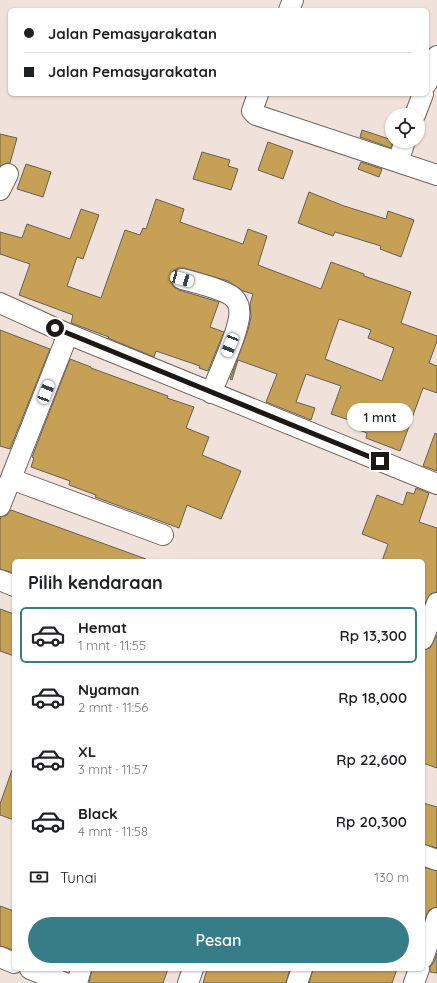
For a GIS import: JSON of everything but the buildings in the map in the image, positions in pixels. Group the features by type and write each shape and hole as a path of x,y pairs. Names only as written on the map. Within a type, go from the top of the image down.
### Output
{"street":[{"path":"429,78 437,56"},
{"path":"257,96 252,108 252,111 256,115 437,175"},
{"path":"418,108 422,96"},
{"path":"398,162 403,148"},
{"path":"182,279 224,292 234,297 239,306 239,317 235,332 211,393"},
{"path":"0,303 68,334 437,484"},
{"path":"68,334 4,493 163,535"},
{"path":"0,580 12,585"},
{"path":"425,634 437,603"},
{"path":"425,857 437,860"},
{"path":"425,952 437,918"},
{"path":"0,957 12,961"},
{"path":"35,971 64,983"},
{"path":"77,983 80,971"},
{"path":"188,983 192,971"},
{"path":"297,983 301,971"},
{"path":"414,983 418,971"}],"route":[{"path":"55,328 380,461"}]}
